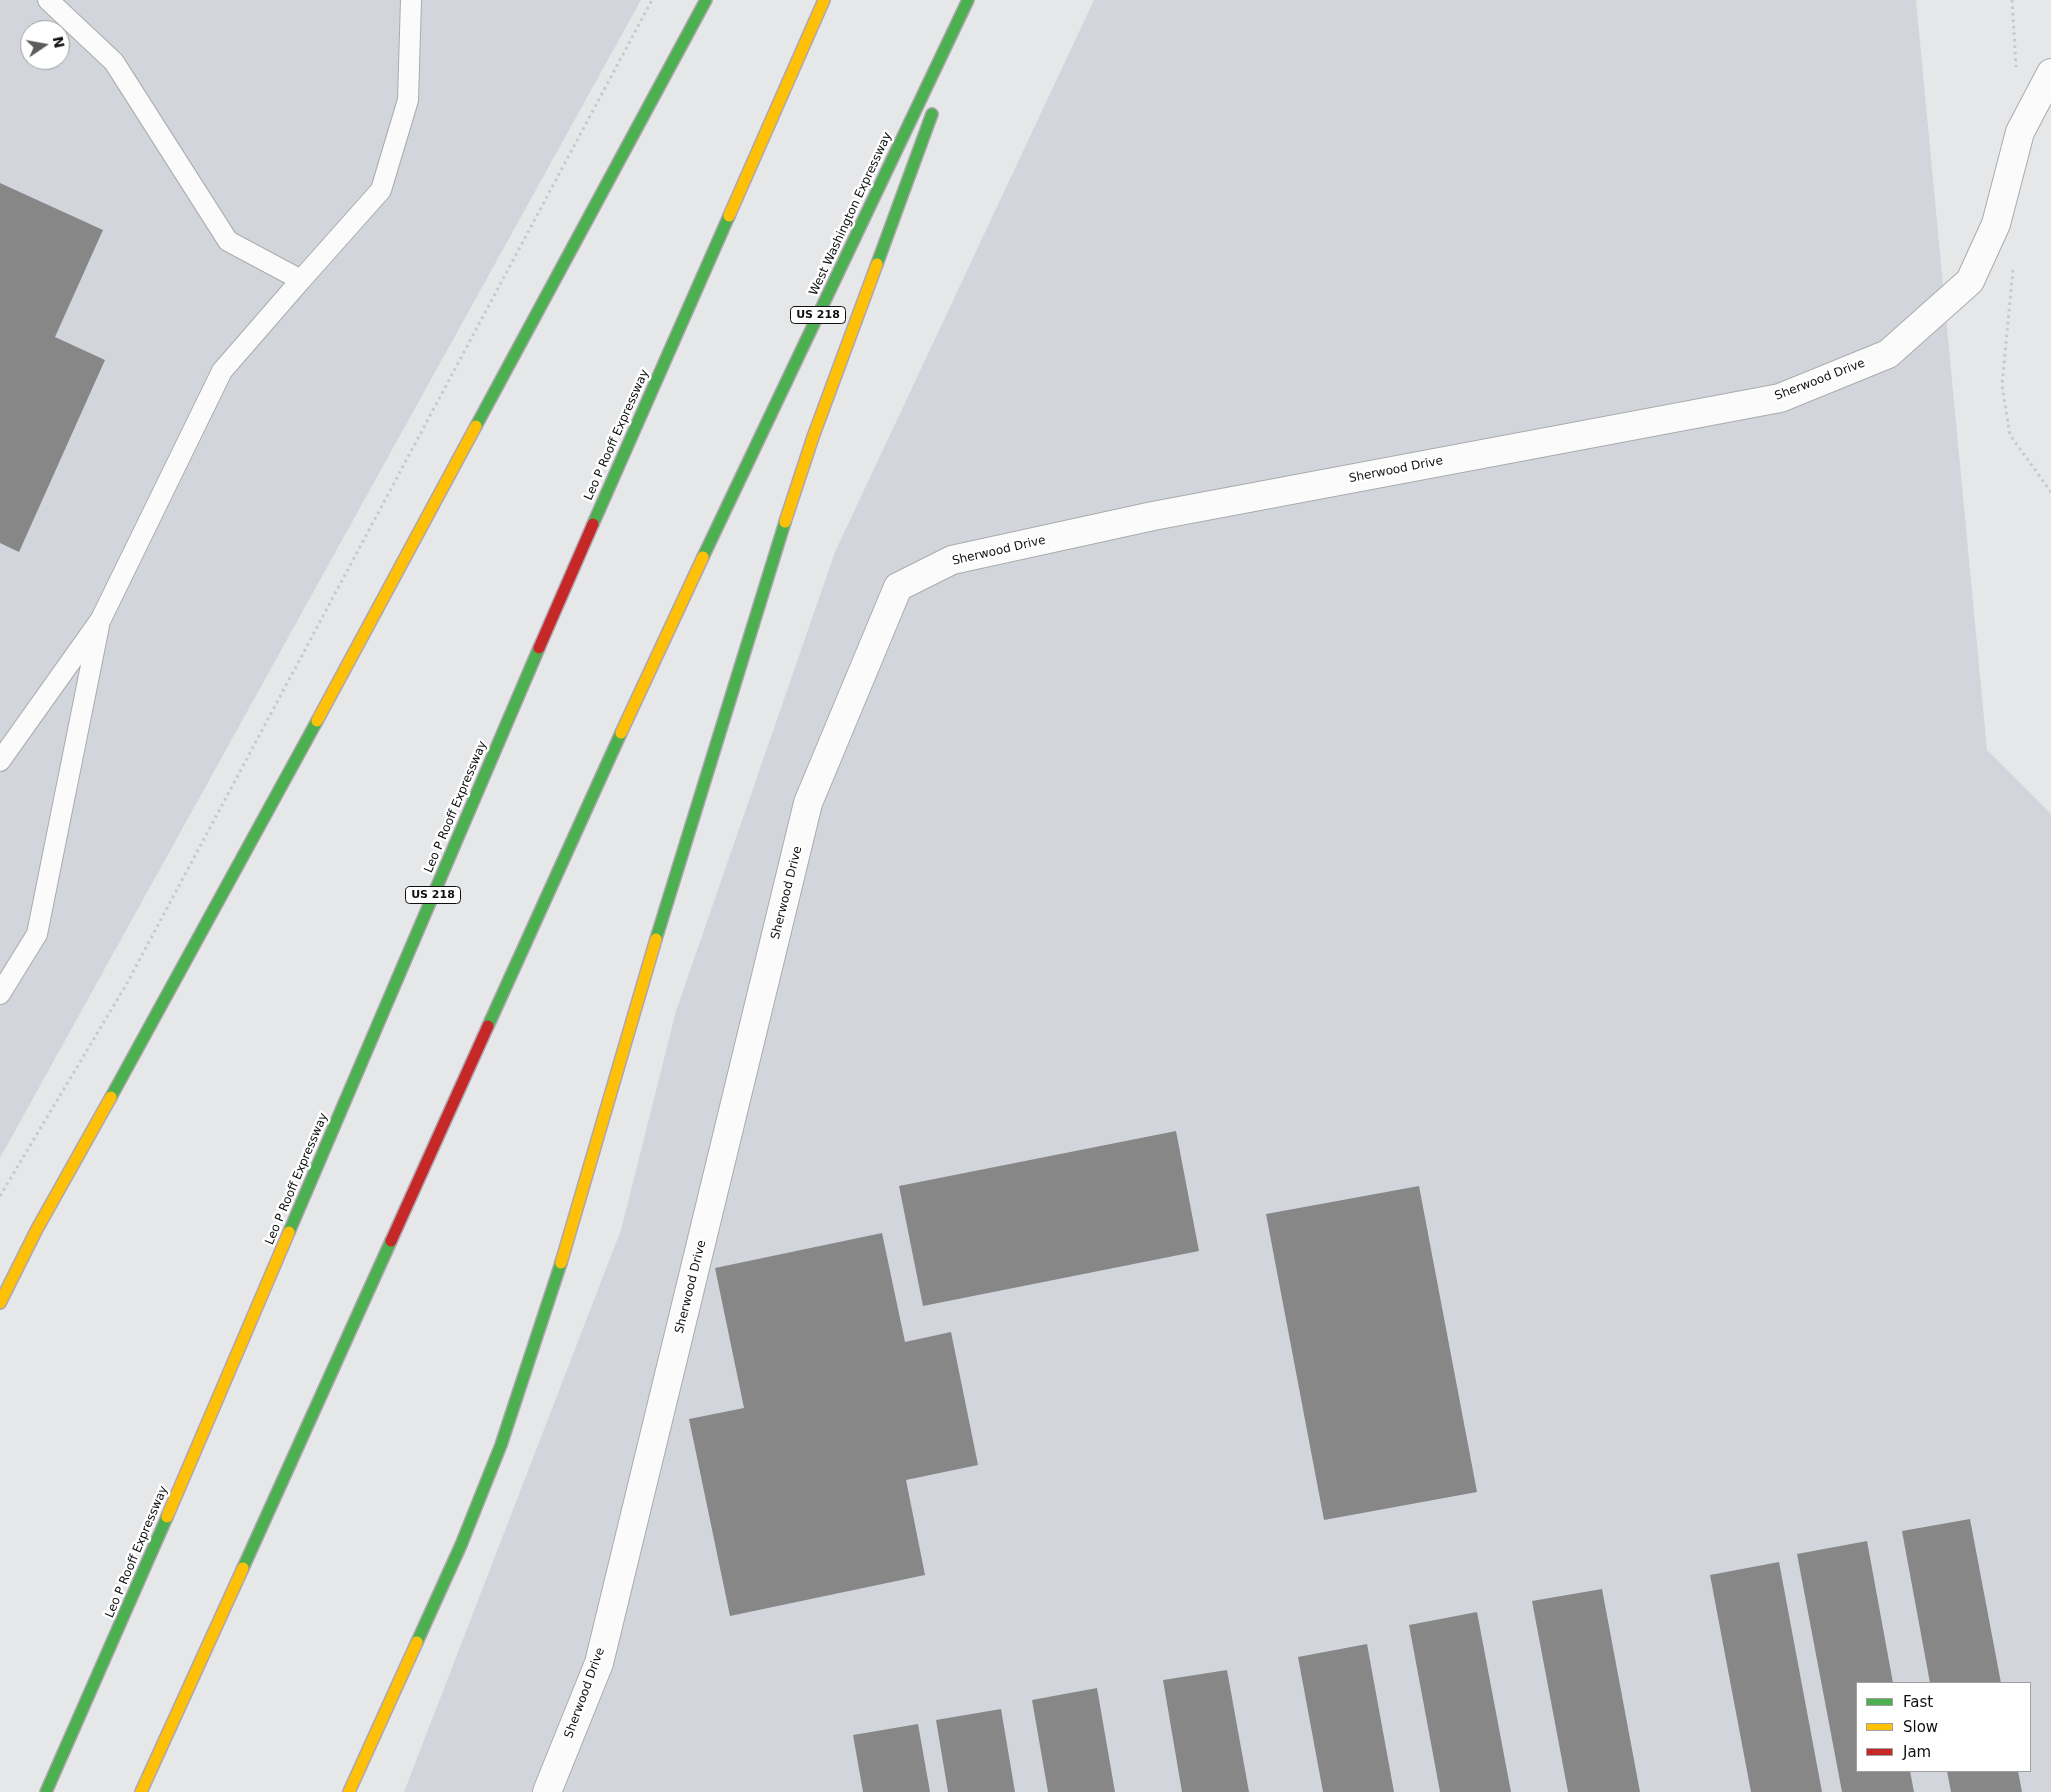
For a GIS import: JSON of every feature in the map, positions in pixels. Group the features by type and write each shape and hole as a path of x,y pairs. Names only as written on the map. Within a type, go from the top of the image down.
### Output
{"highway":[{"path":"0,1303 37,1229 190,956 706,0"},
{"name":"Leo P Rooff Expressway","path":"46,1792 99,1675 565,587 824,0"},
{"name":"West Washington Expressway","path":"141,1792 668,630 968,0"},
{"path":"950,65 974,0"},
{"path":"349,1792 461,1545 501,1445 557,1277 684,842 759,602 813,437 936,102"}],"street":[{"name":"Sherwood Drive","path":"547,1792 599,1663 808,803 898,587 952,560 1153,516 1780,398 1888,354 1970,281 1996,224 2020,132 2051,73"}],"lane":[{"path":"48,0 114,62 228,241 302,280"},
{"path":"0,761 101,619 222,371 382,190 408,100 411,0"},
{"path":"0,994 37,934 101,619"}],"path":[{"path":"0,1196 126,985 652,0"}],"shaded area":[{"path":"0,0 641,0 0,1158"},
{"path":"1094,0 1916,0 1987,750 2051,814 2051,1792 404,1792 621,1230 676,1011 835,552"}],"building":[{"path":"0,183 103,230 55,337 105,360 19,552 0,543"},
{"path":"1176,1131 1199,1251 923,1306 899,1186"},
{"path":"1419,1186 1477,1492 1324,1520 1266,1214"},
{"path":"882,1233 905,1342 951,1332 978,1465 906,1480 925,1575 730,1616 689,1419 744,1408 715,1268"},
{"path":"1970,1519 2001,1682 1930,1682 1902,1531"},
{"path":"1867,1541 1893,1682 1856,1682 1856,1772 1910,1772 1914,1792 1842,1792 1797,1554"},
{"path":"1779,1562 1822,1792 1751,1792 1710,1575"},
{"path":"1602,1589 1640,1792 1568,1792 1532,1601"},
{"path":"1477,1612 1511,1792 1440,1792 1409,1625"},
{"path":"1367,1644 1394,1792 1323,1792 1298,1657"},
{"path":"1227,1670 1249,1792 1182,1792 1163,1680"},
{"path":"1097,1688 1115,1792 1048,1792 1032,1700"},
{"path":"1001,1709 1015,1792 948,1792 936,1720"},
{"path":"918,1724 930,1792 863,1792 853,1735"},
{"path":"1947,1772 2018,1772 2022,1792 1951,1792"}],"traffic: fast":[{"path":"476,426 706,0"},
{"path":"703,557 968,0"},
{"path":"877,264 932,114"},
{"path":"593,524 729,216"},
{"path":"656,939 785,522"},
{"path":"289,1232 539,648"},
{"path":"111,1097 317,721"},
{"path":"488,1026 621,733"},
{"path":"243,1568 391,1241"},
{"path":"417,1642 461,1545 501,1445 561,1263"},
{"path":"46,1792 167,1517"}],"traffic: slow":[{"path":"729,216 824,0"},
{"path":"785,522 813,437 877,264"},
{"path":"317,721 476,426"},
{"path":"621,733 703,557"},
{"path":"561,1263 656,939"},
{"path":"0,1303 37,1229 111,1097"},
{"path":"167,1517 289,1232"},
{"path":"141,1792 243,1568"},
{"path":"349,1792 417,1642"}],"traffic: jam":[{"path":"539,648 593,524"},
{"path":"391,1241 488,1026"}]}
